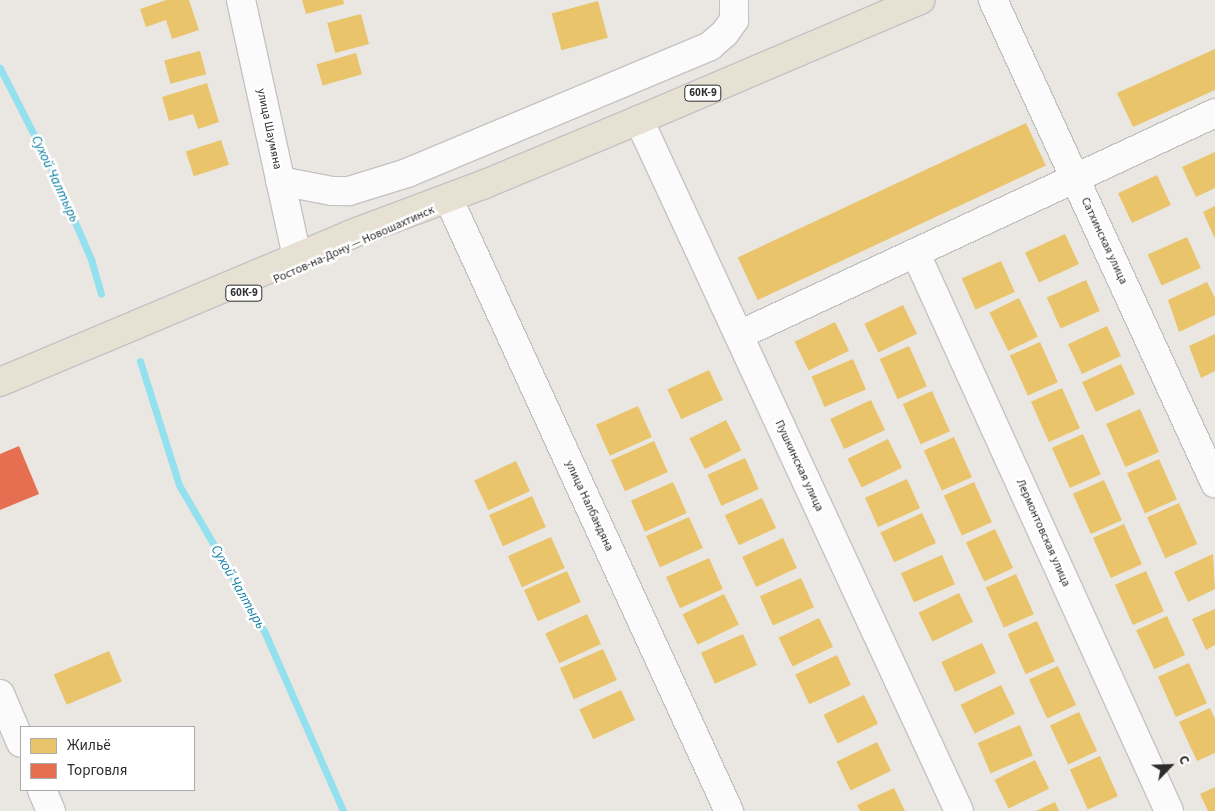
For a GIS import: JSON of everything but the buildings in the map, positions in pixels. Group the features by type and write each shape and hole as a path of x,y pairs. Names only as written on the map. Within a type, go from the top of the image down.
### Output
{"main road":[{"name":"Ростов-на-Дону — Новошахтинск","path":"0,382 297,257 484,184 639,120 921,0"},
{"name":"Ростов-на-Дону — Новошахтинск","path":"0,395 345,250 450,202 484,184"}],"street":[{"name":"улица Шаумяна","path":"241,0 297,257"},
{"path":"280,181 332,191 349,191 407,172 710,46 726,33 734,20 734,0"},
{"name":"Сатхинская улица","path":"993,0 1215,482"},
{"path":"739,335 1076,180 1215,113"},
{"name":"Пушкинская улица","path":"639,120 959,811"},
{"name":"улица Налбандяна","path":"450,202 729,811"},
{"name":"Лермонтовская улица","path":"916,254 1169,811"},
{"path":"0,694 20,741"},
{"path":"42,791 51,811"}],"waterway":[{"name":"Сухой Чалтырь","path":"0,68 55,176 91,259 101,294"},
{"name":"Сухой Чалтырь","path":"140,361 179,485 265,633 343,811"}]}
